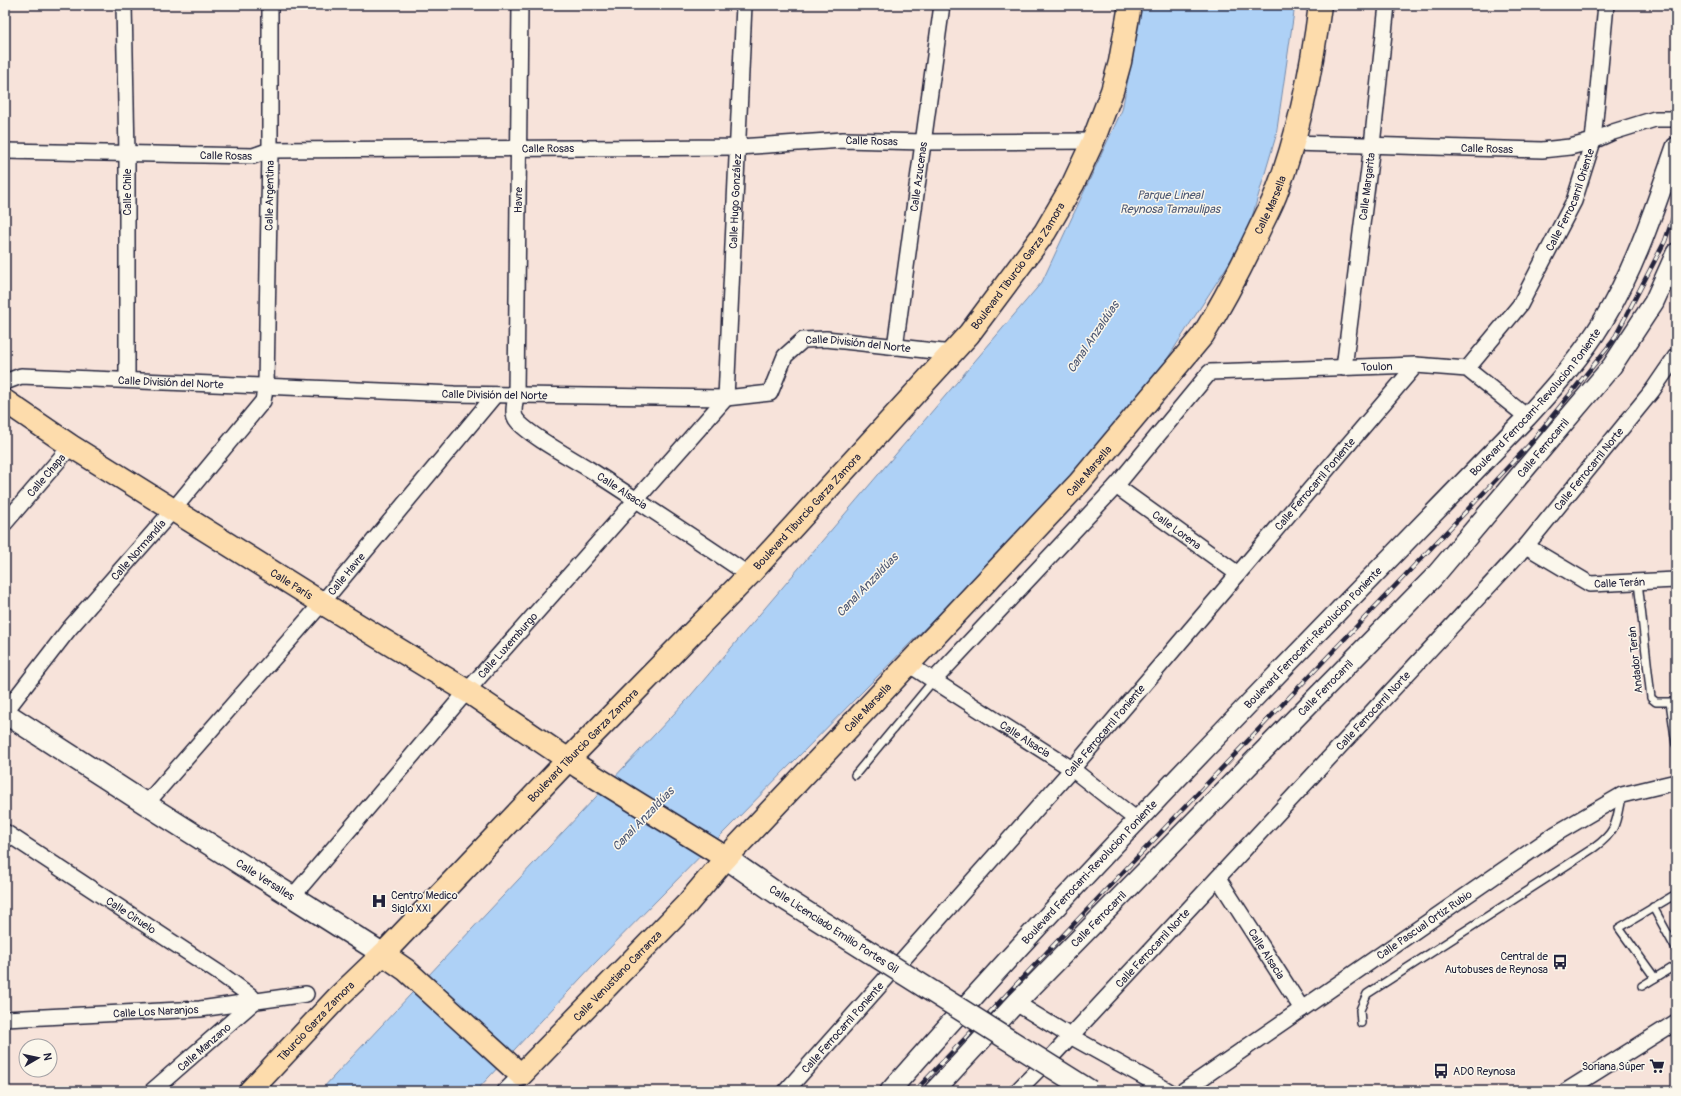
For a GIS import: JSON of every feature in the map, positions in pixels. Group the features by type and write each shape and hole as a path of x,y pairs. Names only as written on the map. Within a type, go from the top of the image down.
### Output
{"main road":[{"name":"Boulevard Tiburcio Garza Zamora","path":"268,1091 356,998 394,962 573,764 969,334 1045,232 1073,184 1093,141 1107,104 1120,62 1130,5"},
{"name":"Calle Marsella","path":"718,853 908,664 1079,483 1203,335 1218,311 1251,248 1277,192 1309,79 1320,5"},
{"name":"Calle París","path":"5,401 71,446 172,510 467,691 573,764"},
{"name":"Calle Versalles","path":"5,712 394,962 516,1070"},
{"name":"Calle Licenciado Emilio Portes Gil","path":"573,764 718,853 782,897 1090,1091"},
{"name":"Calle Venustiano Carranza","path":"516,1070 687,904 718,853"},
{"name":"Tiburcio Garza Zamora","path":"250,1091 338,997 394,962"}],"street":[{"name":"Calle Chile","path":"124,5 127,154 127,379"},
{"name":"Calle Argentina","path":"266,385 270,150 270,5"},
{"name":"Havre","path":"516,396 520,5"},
{"name":"Calle Hugo González","path":"726,398 744,5"},
{"name":"Calle Azucenas","path":"894,347 924,142 942,5"},
{"name":"Calle Margarita","path":"1344,368 1372,145 1387,5"},
{"name":"Calle Ferrocarril Oriente","path":"1467,369 1520,305 1574,201 1593,141 1606,5"},
{"name":"Calle Rosas","path":"1292,143 1542,150 1570,147 1593,141 1613,132 1655,119 1676,119"},
{"name":"Calle Rosas","path":"5,151 252,156 270,150 738,148 843,140 924,142 1093,141"},
{"name":"Boulevard Ferrocarri-Revolucion Poniente","path":"890,1091 996,971 1137,820 1527,417 1547,394 1585,347 1619,294 1644,240 1676,147"},
{"name":"Calle Ferrocarril","path":"934,1091 1016,1003 1433,578 1612,366 1654,302 1676,253"},
{"name":"Calle División del Norte","path":"5,382 21,376 127,379 516,396 726,398 770,393 785,356 803,340 826,339 952,353"},
{"name":"Calle Ferrocarril Norte","path":"1022,1089 1526,546 1652,391 1676,356"},
{"name":"Toulon","path":"1116,486 1210,372 1416,365 1467,369"},
{"name":"Calle Ferrocarril Poniente","path":"786,1091 1072,769 1416,365"},
{"path":"1467,369 1527,417"},
{"name":"Calle Normandía","path":"5,712 69,629 172,510 263,401 266,385"},
{"name":"Calle Havre","path":"146,804 322,603 495,395"},
{"name":"Calle Alsacia","path":"516,396 514,409 516,419 527,430 749,574"},
{"name":"Calle Luxemburgo","path":"293,896 467,691 726,398"},
{"name":"Calle Chapa","path":"5,524 71,446"},
{"path":"933,681 1116,486"},
{"name":"Calle Lorena","path":"1116,486 1238,574"},
{"name":"Calle Terán","path":"1526,546 1590,584 1676,580"},
{"name":"Calle Alsacia","path":"908,664 1072,769 1137,820"},
{"name":"Calle Pascual Ortiz Rubio","path":"1183,1091 1557,833 1622,795 1676,782"},
{"name":"Calle Ciruelo","path":"5,832 222,975 251,996 255,1001"},
{"name":"Calle Alsacia","path":"1218,878 1302,1009"},
{"name":"Calle Los Naranjos","path":"5,1019 200,1009 306,994"},
{"name":"Calle Manzano","path":"152,1091 255,1001"},
{"path":"1016,1003 1070,1036 1169,1091"},
{"path":"1566,1091 1676,1022"},
{"name":"Calle Venustiano Carranza","path":"505,1091 516,1070"}],"lane":[{"name":"Andador Terán","path":"1638,582 1651,698 1656,702 1673,702 1676,744"},
{"path":"855,775 933,681"},
{"path":"1361,1023 1360,1010 1367,994 1607,838 1615,826 1622,795"},
{"path":"1655,978 1619,928 1676,894"},
{"path":"1653,907 1676,949"},
{"path":"1642,986 1676,965"}],"water":[{"name":"Parque Lineal Reynosa Tamaulipas","path":"1142,5 1295,5 1276,136 1246,237 1149,387 1068,483 594,964 476,1091 320,1091 686,701 1042,282 1122,110"}],"railway":[{"path":"915,1091 1529,445 1613,341 1665,241 1676,209"}],"place":[{"name":"Centro Medico Siglo XXI","path":"379,901"},
{"name":"Central de Autobuses de Reynosa","path":"1560,962"},
{"name":"Soriana Súper","path":"1657,1066"},
{"name":"ADO Reynosa","path":"1441,1071"}],"water label":[{"name":"Canal Anzaldúas","path":"1093,337"},
{"name":"Canal Anzaldúas","path":"867,585"},
{"name":"Canal Anzaldúas","path":"643,819"}]}
